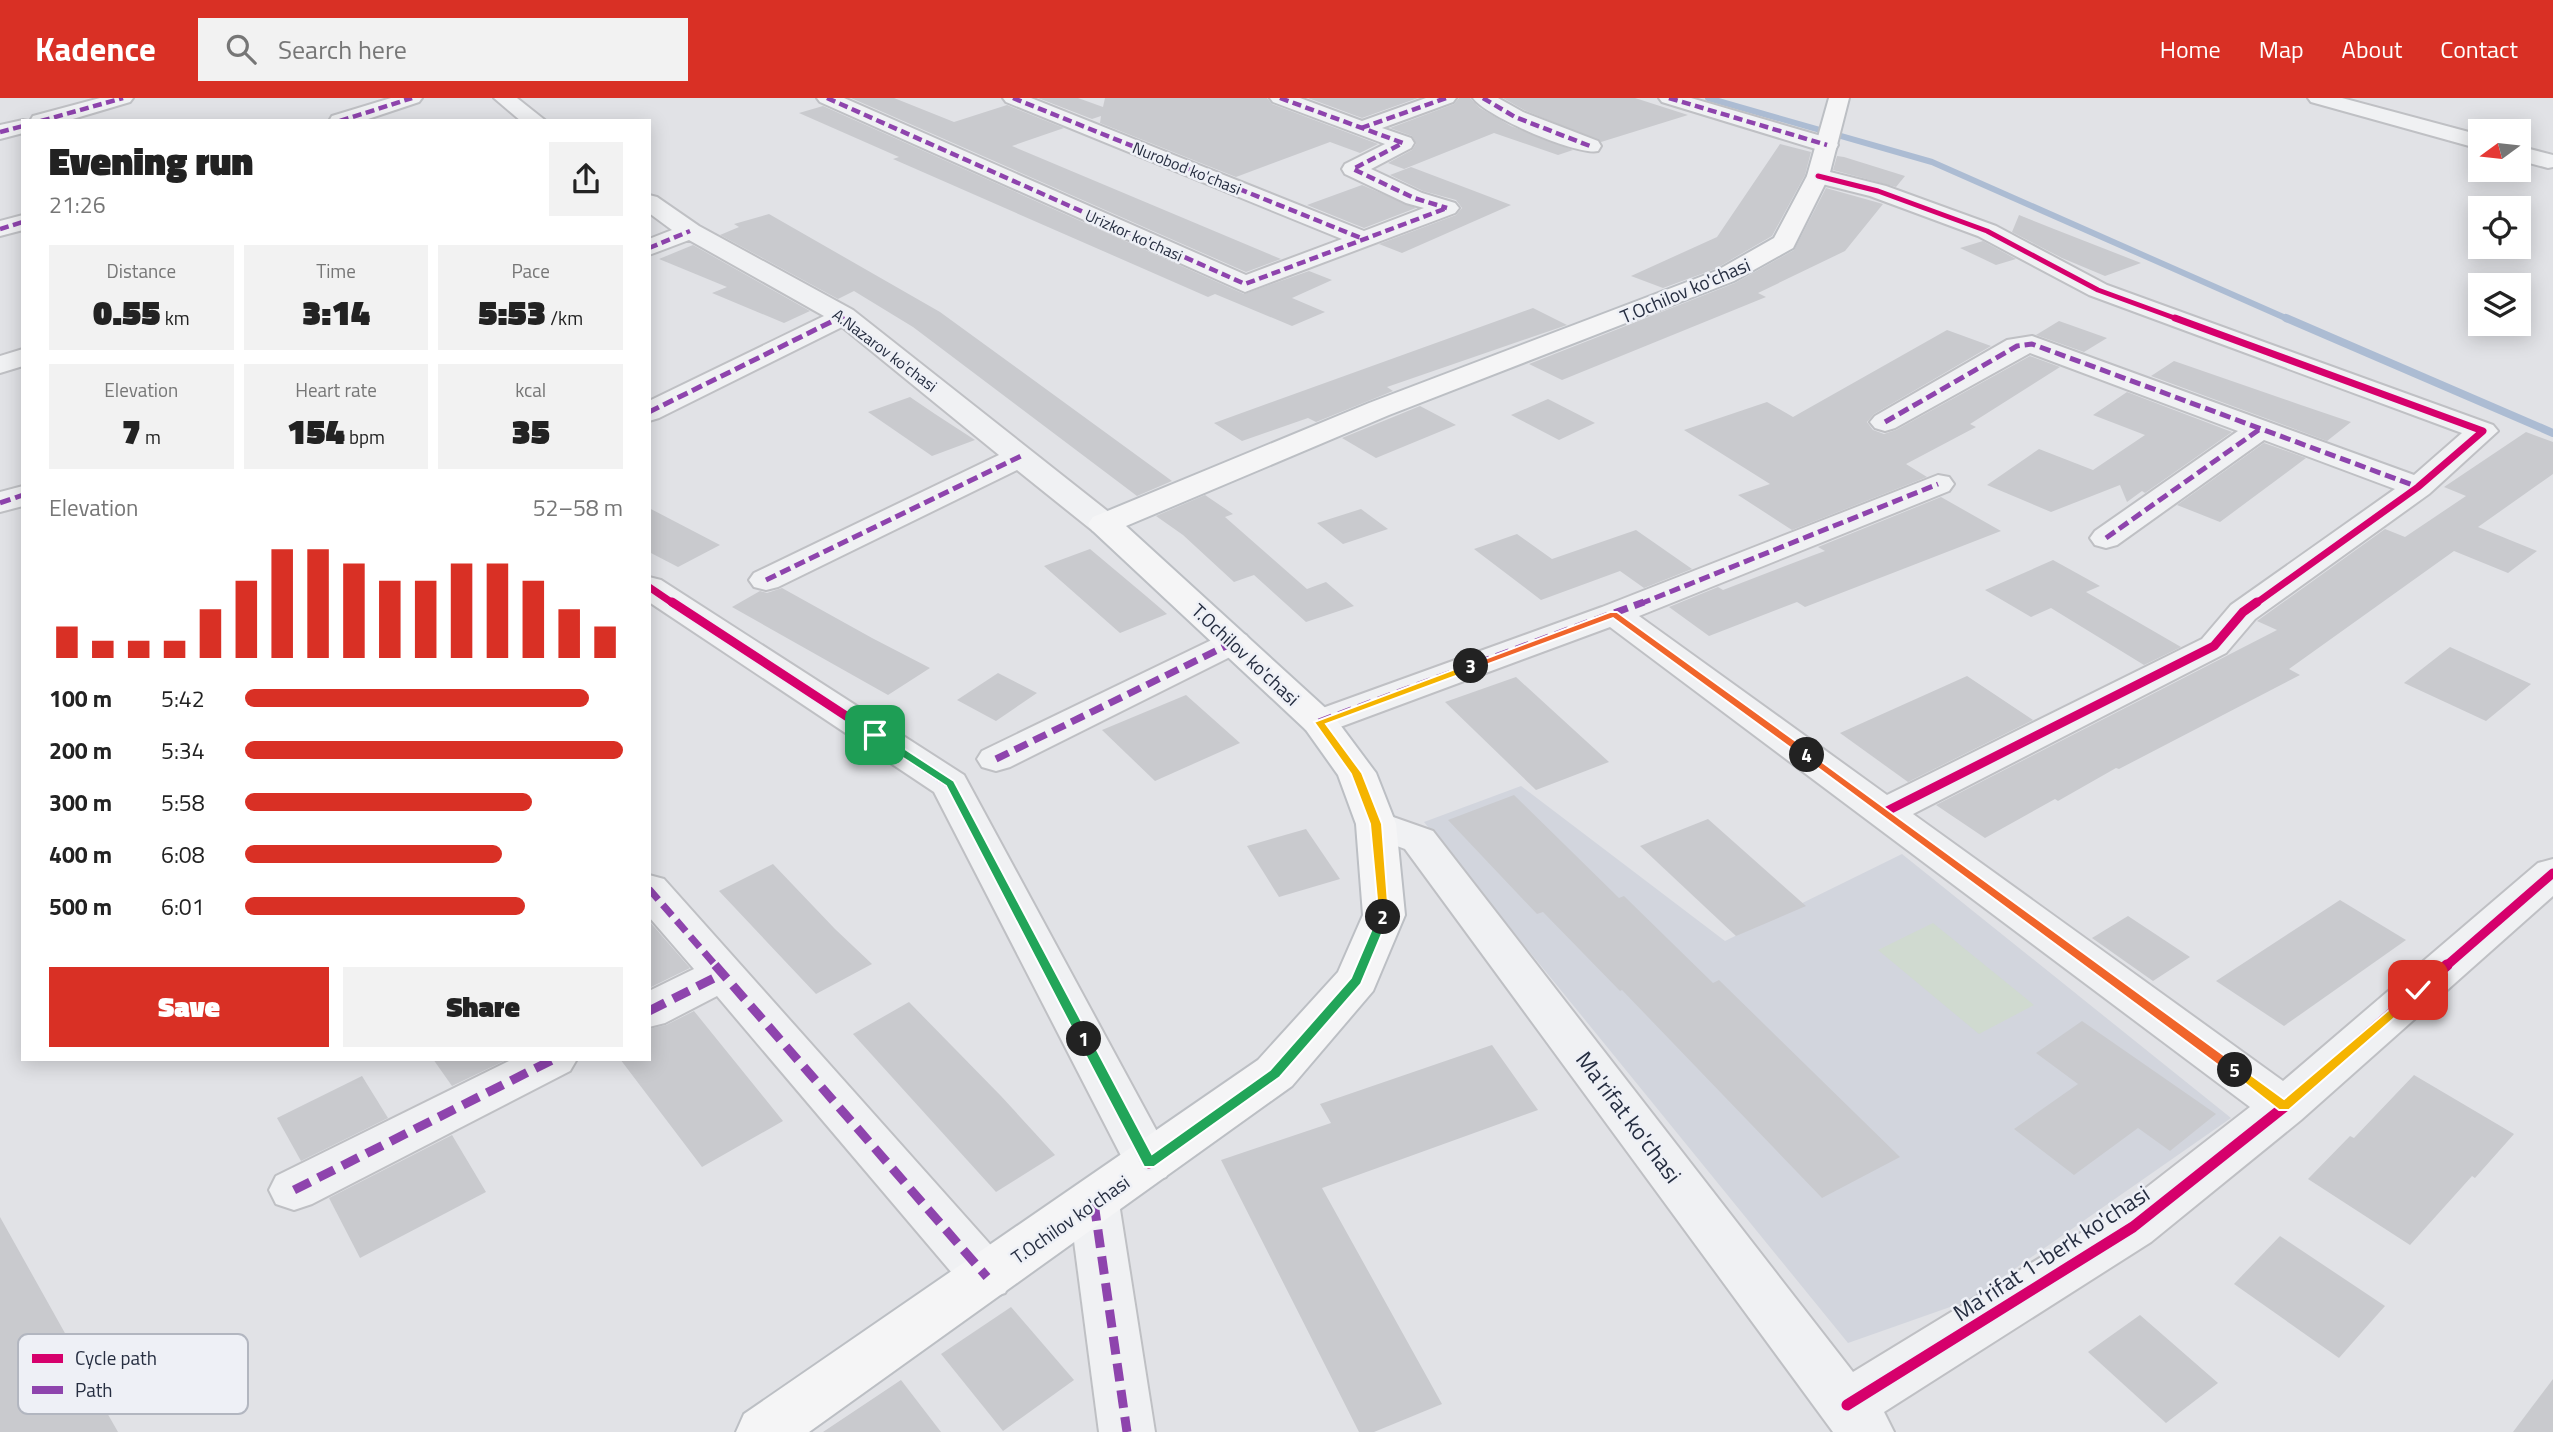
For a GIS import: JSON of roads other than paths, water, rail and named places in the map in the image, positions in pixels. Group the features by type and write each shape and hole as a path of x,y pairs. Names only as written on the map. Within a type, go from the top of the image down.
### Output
{"main road":[{"name":"T.Ochilov ko'chasi","path":"764,1432 1094,1203 1275,1073 1357,980 1384,915 1376,824 1357,773 1319,722 1104,524 1379,409 1725,276 1784,243 1826,147 1839,98"}],"street":[{"path":"48,119 123,98"},
{"path":"346,119 412,98"},
{"path":"503,98 532,119"},
{"name":"Urizkor ko'chasi","path":"827,98 1245,284 1447,208 1414,198 1353,169 1403,143 1362,128"},
{"name":"Nurobod ko'chasi","path":"1013,98 1361,239"},
{"path":"1280,98 1362,128 1446,98"},
{"path":"1483,98 1516,117 1590,146"},
{"path":"1669,98 1826,147 1878,191 1987,231 2098,290 2483,431 2418,487 2243,612 2214,646 1885,812"},
{"path":"2318,98 2468,139"},
{"path":"0,132 21,127"},
{"path":"2531,156 2548,161"},
{"name":"A.Nazarov ko'chasi","path":"651,203 690,231 844,316 1104,524"},
{"path":"0,229 21,223"},
{"path":"651,247 690,231"},
{"path":"651,411 844,316"},
{"path":"1885,422 2017,346 2032,344 2418,487"},
{"path":"0,365 21,358"},
{"path":"2106,538 2260,429"},
{"path":"766,580 1021,456"},
{"path":"1319,722 1614,614 1938,484"},
{"path":"0,503 21,496"},
{"path":"651,588 950,784 1149,1163"},
{"path":"1614,614 2284,1107"},
{"path":"996,759 1234,642"},
{"name":"Ma'rifat ko'chasi","path":"1376,824 1419,840 1856,1419"},
{"name":"Ma’rifat 1-berk ko'chasi","path":"1856,1419 2133,1227 2284,1107 2553,873"},
{"path":"651,892 987,1277"},
{"path":"651,1010 722,974"},
{"path":"294,1190 550,1061"},
{"path":"1094,1203 1126,1432"}],"waterway":[{"path":"1708,98 1932,162 2290,320"},
{"path":"2286,318 2553,433"}]}
